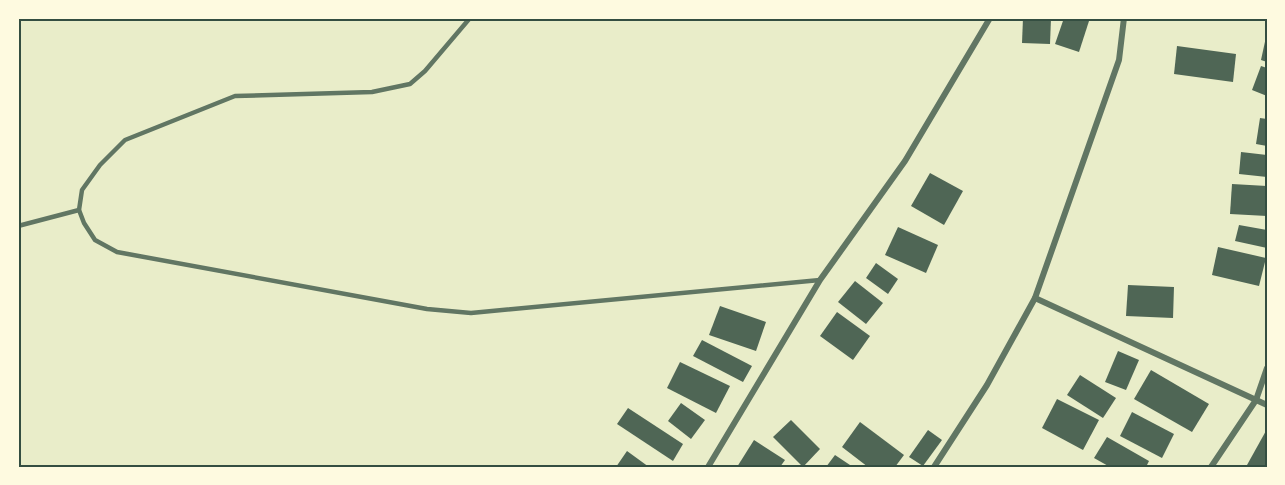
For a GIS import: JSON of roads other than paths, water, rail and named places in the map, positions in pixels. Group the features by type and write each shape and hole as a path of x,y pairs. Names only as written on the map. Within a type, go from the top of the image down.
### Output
{"street":[{"path":"708,467 820,280 905,161 990,18"},
{"path":"934,467 987,385 1035,298 1119,60 1124,18"},
{"path":"1035,298 1267,405"},
{"path":"1211,467 1256,400 1267,368"}],"lane":[{"path":"470,18 425,71 410,84 372,92 235,96 125,140 100,165 82,190 79,210 84,223 95,240 117,252 427,309 471,313 820,280"},
{"path":"18,226 79,210"}]}
